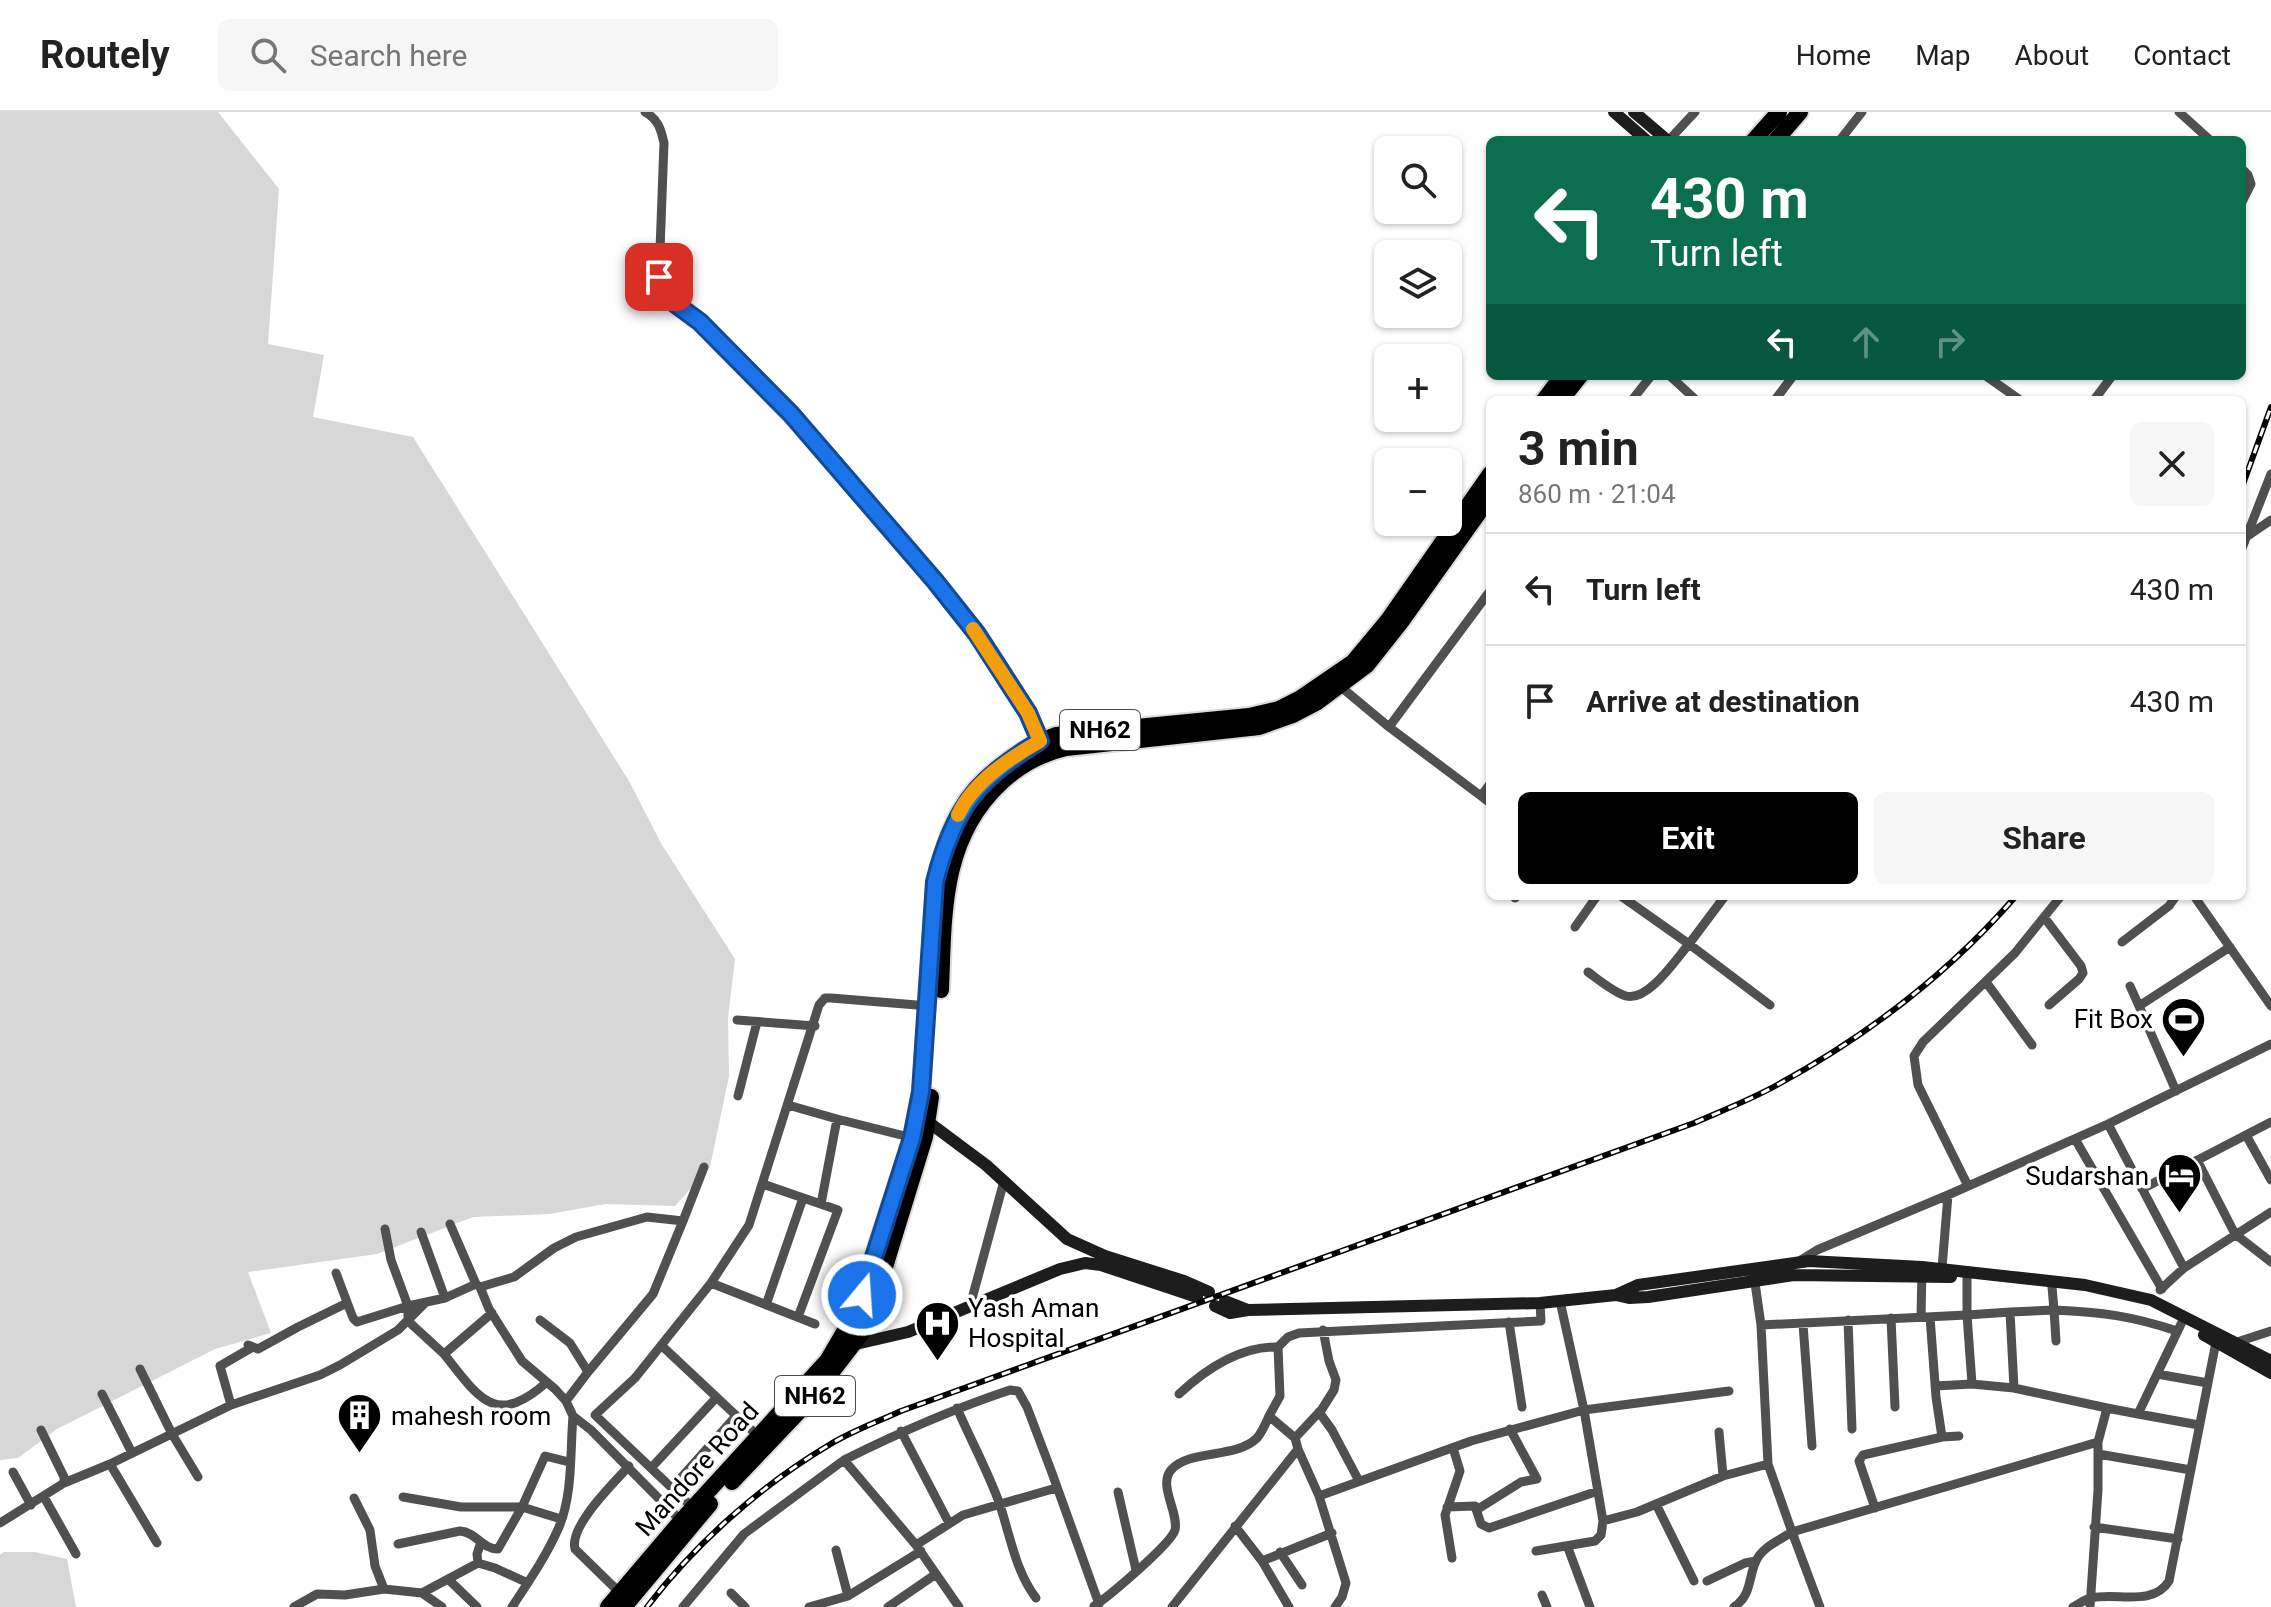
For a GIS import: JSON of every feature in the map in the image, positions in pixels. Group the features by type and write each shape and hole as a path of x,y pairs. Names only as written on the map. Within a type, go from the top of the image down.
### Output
{"highway":[{"path":"1758,136 1779,112"},
{"path":"1779,136 1800,112"},
{"path":"1564,396 1577,380"},
{"name":"Mandore Road","path":"922,1117 935,882 952,827 961,808 976,790 1017,754 1056,735 1249,716 1279,709 1318,688 1353,662 1388,620 1486,480"},
{"name":"Mandore Road","path":"608,1607 622,1599 811,1399 856,1344 873,1306 918,1140 937,1055 947,884 964,833 986,797 1028,762 1046,752 1259,727 1293,715 1341,687 1367,665 1401,622 1486,503"},
{"name":"Mandore Road","path":"622,1599 681,1521 827,1361 848,1328 918,1140"}],"main road":[{"path":"1614,112 1641,136"},
{"path":"1634,112 1663,136"},
{"path":"856,1344 908,1332 1060,1269 1092,1263 1203,1295 1072,1242 1004,1181 922,1117"},
{"path":"1220,1304 1248,1310 1540,1303 1616,1295 1637,1298 1754,1274 1799,1261 1818,1268"},
{"path":"1754,1274 1794,1275 1818,1268 1922,1271 2052,1287 2124,1299 2180,1327 2217,1338"},
{"path":"1922,1271 1942,1268 2085,1285 2151,1300 2217,1338 2271,1361"},
{"path":"2233,1346 2271,1373"}],"street":[{"path":"645,112 661,128 664,143 659,277 666,297 700,322 791,414 902,541 977,634 1028,713 1040,741"},
{"path":"1672,136 1695,112"},
{"path":"1843,136 1862,112"},
{"path":"2179,112 2206,136"},
{"path":"2246,173 2251,184 2246,194"},
{"path":"1635,396 1648,380"},
{"path":"1674,380 1692,396"},
{"path":"1992,380 2014,396"},
{"path":"2246,537 2271,474"},
{"path":"2246,537 2271,520"},
{"path":"1389,727 1486,596"},
{"path":"1341,687 1486,799"},
{"path":"1575,927 1594,900"},
{"path":"1627,900 1770,1005"},
{"path":"1588,972 1622,995 1633,997 1650,989 1722,900"},
{"path":"1968,1186 1918,1085 1914,1056 1923,1042 2015,953 2058,900"},
{"path":"2122,942 2173,900"},
{"path":"2197,900 2271,1006"},
{"path":"2044,917 2083,973 2049,1005"},
{"path":"2139,1006 2230,947"},
{"path":"1986,982 2032,1045"},
{"path":"2130,986 2176,1091"},
{"path":"693,1508 595,1415 635,1378 711,1283 749,1225 815,1026 819,1005 825,998 929,1006"},
{"path":"737,1020 815,1026"},
{"path":"738,1096 757,1022"},
{"path":"1794,1275 1799,1261 1829,1245 2075,1139 2270,1047"},
{"path":"788,1105 918,1140"},
{"path":"821,1204 837,1119"},
{"path":"2142,1189 2271,1122"},
{"path":"2108,1124 2184,1268"},
{"path":"2246,1135 2271,1180"},
{"path":"2075,1139 2162,1289"},
{"path":"2197,1160 2235,1234 2271,1262"},
{"path":"566,1401 653,1294 704,1167"},
{"path":"970,1306 1004,1181"},
{"path":"763,1184 838,1210 798,1317"},
{"path":"1942,1268 1948,1195"},
{"path":"766,1305 803,1198"},
{"path":"2151,1300 2184,1268 2271,1212"},
{"path":"336,1273 357,1322 514,1277 554,1248 576,1237 647,1217 683,1221"},
{"path":"450,1224 478,1286 514,1351 566,1401 573,1416 629,1466 681,1521"},
{"path":"385,1229 391,1260 408,1306 408,1321 444,1354 484,1400 504,1407 518,1404 547,1382"},
{"path":"421,1232 445,1298"},
{"path":"1818,1268 1829,1245"},
{"path":"1922,1271 1942,1437"},
{"path":"1754,1274 1761,1325 1768,1464 1820,1607"},
{"path":"1967,1278 1972,1384"},
{"path":"711,1283 815,1324"},
{"path":"2052,1287 2056,1341"},
{"path":"1536,1551 1568,1548 1599,1539 1603,1521 1584,1410 1560,1301"},
{"path":"231,1405 220,1366 249,1346 258,1349 347,1303"},
{"path":"1179,1394 1224,1360 1258,1348 1278,1347 1288,1337 1299,1333 1541,1321 1540,1303"},
{"path":"0,1509 3,1521 64,1483 231,1405 320,1375 376,1344 408,1321 424,1304"},
{"path":"1761,1325 2054,1310 2109,1312 2180,1327 2138,1414"},
{"path":"2010,1312 2014,1388"},
{"path":"444,1354 492,1313"},
{"path":"1891,1318 1895,1407"},
{"path":"540,1320 570,1343 588,1372"},
{"path":"1848,1320 1852,1429"},
{"path":"1509,1322 1522,1407"},
{"path":"1803,1324 1812,1446"},
{"path":"1295,1438 1334,1390 1336,1380 1323,1330"},
{"path":"2233,1346 2271,1331"},
{"path":"2073,1607 2145,1596 2165,1588 2169,1581 2217,1338"},
{"path":"661,1345 759,1437"},
{"path":"689,1604 744,1534 844,1460 901,1431 1010,1390 1018,1391 1027,1407 1096,1605 1171,1538 1175,1530 1167,1475 1173,1468 1183,1462 1243,1447 1257,1438 1280,1396 1278,1347"},
{"path":"140,1369 172,1434 198,1477"},
{"path":"2157,1374 2208,1383"},
{"path":"1935,1386 1972,1384 2014,1388 2199,1425"},
{"path":"1319,1496 1510,1429 1584,1410 1729,1391"},
{"path":"102,1394 132,1453"},
{"path":"651,1468 716,1398"},
{"path":"957,1408 999,1505 1018,1563 1036,1598"},
{"path":"2090,1602 2098,1442 2107,1408"},
{"path":"1319,1412 1359,1481"},
{"path":"512,1607 561,1519 573,1416"},
{"path":"672,1488 736,1416"},
{"path":"1269,1416 1295,1438 1332,1533 1346,1583 1335,1607"},
{"path":"1478,1509 1521,1482 1537,1479 1510,1429"},
{"path":"41,1430 64,1483"},
{"path":"901,1431 949,1523"},
{"path":"1719,1432 1723,1476"},
{"path":"1875,1508 1860,1457 1870,1452 1959,1436"},
{"path":"1734,1607 1749,1591 1756,1561 1768,1547 1792,1532 2098,1442"},
{"path":"1452,1558 1445,1515 1460,1471 1453,1448"},
{"path":"1172,1607 1298,1449"},
{"path":"2098,1454 2191,1470"},
{"path":"398,1544 468,1531 493,1550 498,1549 522,1507 545,1456 569,1462"},
{"path":"844,1460 918,1548 959,1607"},
{"path":"110,1464 157,1543"},
{"path":"1603,1521 1637,1512 1723,1476 1768,1464"},
{"path":"622,1599 575,1549 574,1536 629,1466"},
{"path":"13,1472 31,1505"},
{"path":"809,1607 848,1596 963,1515 1056,1488"},
{"path":"1447,1507 1472,1504 1478,1509 1481,1524 1489,1528 1598,1491"},
{"path":"1118,1492 1136,1570"},
{"path":"44,1497 76,1554"},
{"path":"403,1497 461,1507 522,1507 561,1519"},
{"path":"354,1498 370,1530 375,1566 384,1589"},
{"path":"1656,1504 1694,1581"},
{"path":"1235,1526 1262,1561 1289,1607"},
{"path":"2094,1527 2178,1539"},
{"path":"1262,1561 1332,1533"},
{"path":"478,1563 481,1542"},
{"path":"1568,1548 1590,1607"},
{"path":"836,1550 848,1596"},
{"path":"1280,1552 1302,1585"},
{"path":"1707,1581 1756,1561"},
{"path":"422,1593 478,1563 528,1583"},
{"path":"888,1607 936,1574"},
{"path":"448,1579 477,1607"},
{"path":"294,1607 317,1594 345,1595 384,1589 422,1593 442,1607"},
{"path":"731,1593 745,1607"},
{"path":"1542,1595 1547,1607"},
{"path":"1108,1597 1115,1607"}],"shaded area":[{"path":"0,112 218,112 279,189 268,344 324,355 313,417 413,437 629,781 662,845 735,959 728,1018 729,1076 710,1167 675,1206 605,1204 550,1214 473,1217 377,1254 248,1272 271,1333 215,1349 57,1429 18,1458 0,1460"},
{"path":"4,1552 35,1552 67,1559 76,1607 0,1607 0,1555"}],"railway":[{"path":"2246,476 2271,407"},
{"path":"647,1607 686,1561 730,1518 803,1461 847,1435 901,1411 1694,1123 1746,1100 1810,1066 1875,1024 1935,977 2012,900"}],"slow traffic":[{"path":"958,815 976,790 1001,767 1040,741 1028,713 973,629"}],"place":[{"name":"Fit Box","path":"2184,1058"},
{"name":"Sudarshan","path":"2180,1215"},
{"name":"Yash Aman Hospital","path":"937,1362"},
{"name":"mahesh room","path":"360,1455"}],"route":[{"path":"659,277 666,297 700,322 791,414 935,581 977,634 1028,713 1040,741 1017,754 976,790 961,808 942,854 935,882 926,1055 921,1092 912,1138 862,1295"}]}
